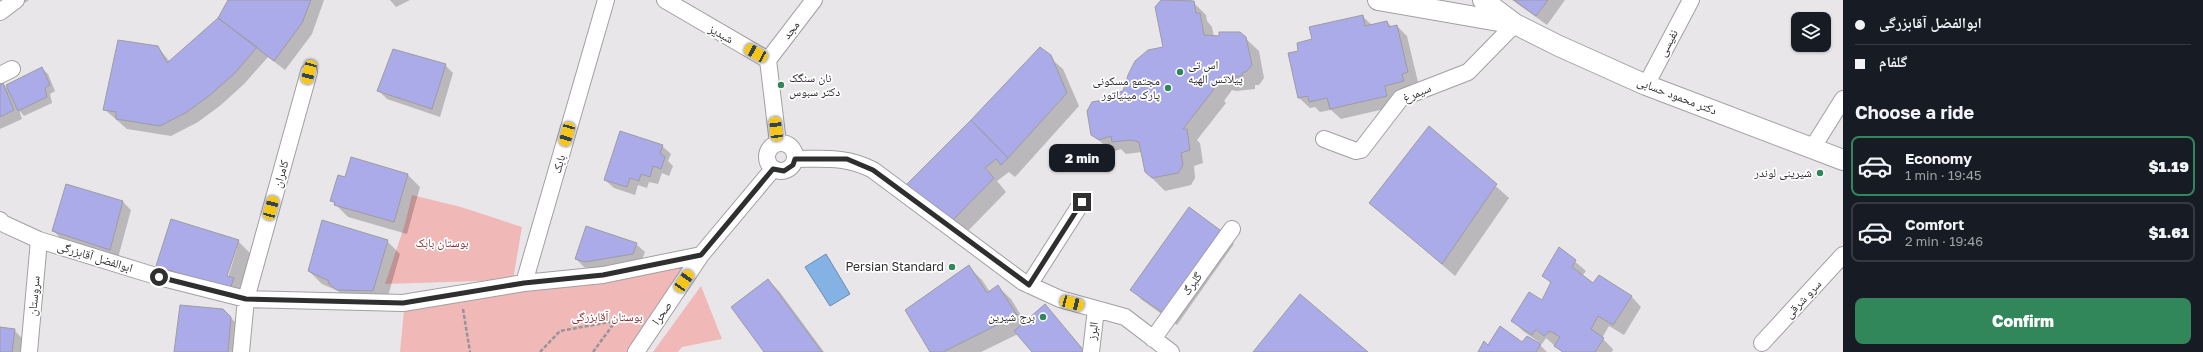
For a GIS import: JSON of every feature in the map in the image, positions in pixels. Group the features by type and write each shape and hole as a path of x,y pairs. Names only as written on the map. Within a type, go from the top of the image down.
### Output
{"street":[{"path":"0,12 16,0"},
{"name":"بابک","path":"524,283 606,0"},
{"name":"شبدیز","path":"665,0 768,60"},
{"name":"مجد","path":"768,60 814,0"},
{"path":"1384,0 1515,24"},
{"path":"1483,0 1515,24"},
{"name":"نفیسی","path":"1646,85 1691,0"},
{"name":"دکتر محمود حسابی","path":"1515,24 1559,46 1646,85 1813,147 1843,160"},
{"name":"سیمرغ","path":"1324,139 1356,151 1361,150 1401,98 1468,72 1515,24"},
{"path":"768,60 778,143"},
{"name":"کامران","path":"241,352 246,299 309,72"},
{"path":"1813,147 1843,99"},
{"path":"778,143 788,145 792,149 795,159 793,165 784,171 773,169 769,165 767,154 769,149 778,143"},
{"path":"795,159 847,159 873,170 1029,285 1060,299 1125,317 1171,352"},
{"path":"701,255 773,169"},
{"path":"1029,285 1082,202"},
{"name":"ابوالفضل آقابزرگی","path":"0,220 2,223 39,240 159,277 246,299 403,303 524,283 603,275 701,255"},
{"name":"گلبرگ","path":"1153,339 1232,229"},
{"name":"سروستان","path":"29,352 39,240"},
{"name":"صحرا","path":"636,352 701,255"},
{"name":"سرو شرقی","path":"1762,343 1843,255"},
{"name":"البرز","path":"1091,352 1096,309"}],"path":[{"path":"461,294 470,352"},
{"path":"540,352 560,331 615,321 658,320"},
{"path":"593,352 615,321"}],"green space":[{"name":"بوستان بابک","path":"412,195 461,207 522,227 513,280 385,284 405,224"},
{"name":"بوستان آقابزرگی","path":"684,265 628,352 400,352 404,310"},
{"path":"701,286 722,339 682,347 678,352 653,352"}],"water":[{"path":"826,254 850,294 830,306 805,267"}],"building":[{"path":"228,0 311,0 302,23 274,61 218,18"},
{"name":"مجتمع مسکونی پارک مینیاتور","path":"1161,0 1194,1 1196,13 1200,13 1204,35 1219,36 1219,32 1240,32 1246,37 1252,65 1246,72 1243,72 1242,76 1222,79 1219,77 1212,87 1214,89 1183,129 1187,129 1190,150 1181,153 1183,165 1178,173 1152,178 1145,172 1139,142 1131,140 1112,142 1111,136 1099,140 1091,135 1087,111 1092,102 1103,100 1103,97 1123,91 1128,75 1135,61 1148,50 1163,47 1155,7"},
{"path":"1514,0 1548,0 1536,16"},
{"path":"1363,15 1365,26 1387,21 1389,27 1397,25 1408,72 1402,74 1404,81 1385,86 1387,96 1330,109 1327,98 1309,102 1308,96 1298,98 1288,53 1298,51 1297,43 1312,39 1309,27"},
{"path":"218,18 257,47 235,73 210,95 187,112 160,126 116,119 116,112 103,110 118,40 158,46 167,63"},
{"path":"1040,47 1051,55 1067,93 1008,158 971,120"},
{"path":"393,49 446,64 432,109 377,91"},
{"path":"42,67 50,85 45,88 47,97 18,111 6,85"},
{"path":"3,83 14,110 0,117 0,85"},
{"path":"971,120 1008,158 1001,165 996,159 985,168 994,178 951,222 905,186"},
{"path":"1429,126 1497,184 1442,264 1369,203"},
{"path":"620,131 663,145 660,153 665,157 661,169 653,166 650,177 641,174 639,181 630,178 627,187 604,180"},
{"path":"351,157 408,174 394,222 334,205 335,202 330,201 338,175 345,177"},
{"path":"66,184 123,201 110,250 52,231"},
{"path":"1189,207 1224,233 1166,315 1130,290"},
{"path":"171,219 239,240 227,276 234,278 230,289 156,266"},
{"path":"322,220 388,240 373,291 337,290 328,283 329,281 308,271"},
{"path":"586,226 637,243 633,254 585,262 575,259"},
{"path":"1559,247 1576,260 1572,267 1593,283 1599,275 1632,296 1613,325 1598,316 1591,329 1604,338 1595,352 1563,352 1554,346 1560,337 1550,331 1544,336 1536,329 1532,335 1511,321 1529,292 1542,300 1551,282 1542,276"},
{"path":"969,265 987,293 998,285 1017,315 943,352 930,352 905,310"},
{"path":"768,279 822,352 764,352 731,307"},
{"path":"1300,294 1368,352 1253,352"},
{"name":"برج شیرین","path":"1045,304 1085,352 1032,352 1014,331"},
{"path":"180,305 223,309 231,317 228,352 174,352"},
{"path":"1500,326 1522,342 1527,336 1541,344 1536,352 1478,352 1484,341 1488,345"},
{"path":"0,327 15,329 12,352 0,352"}],"place":[{"name":"اس تی پیلاتس الهیه","path":"1180,72"},
{"name":"نان سنگک دکتر سبوس","path":"781,85"},
{"name":"مجتمع مسکونی پارک مینیاتور","path":"1168,88"},
{"name":"شیرینی لوندر","path":"1820,173"},
{"name":"Persian Standard","path":"952,267"},
{"name":"برج شیرین","path":"1043,317"}],"route":[{"path":"159,277 246,299 403,303 524,283 603,275 701,255 773,169 778,171 789,169 793,165 795,159 847,159 862,164 873,170 1029,285 1082,202"}]}
